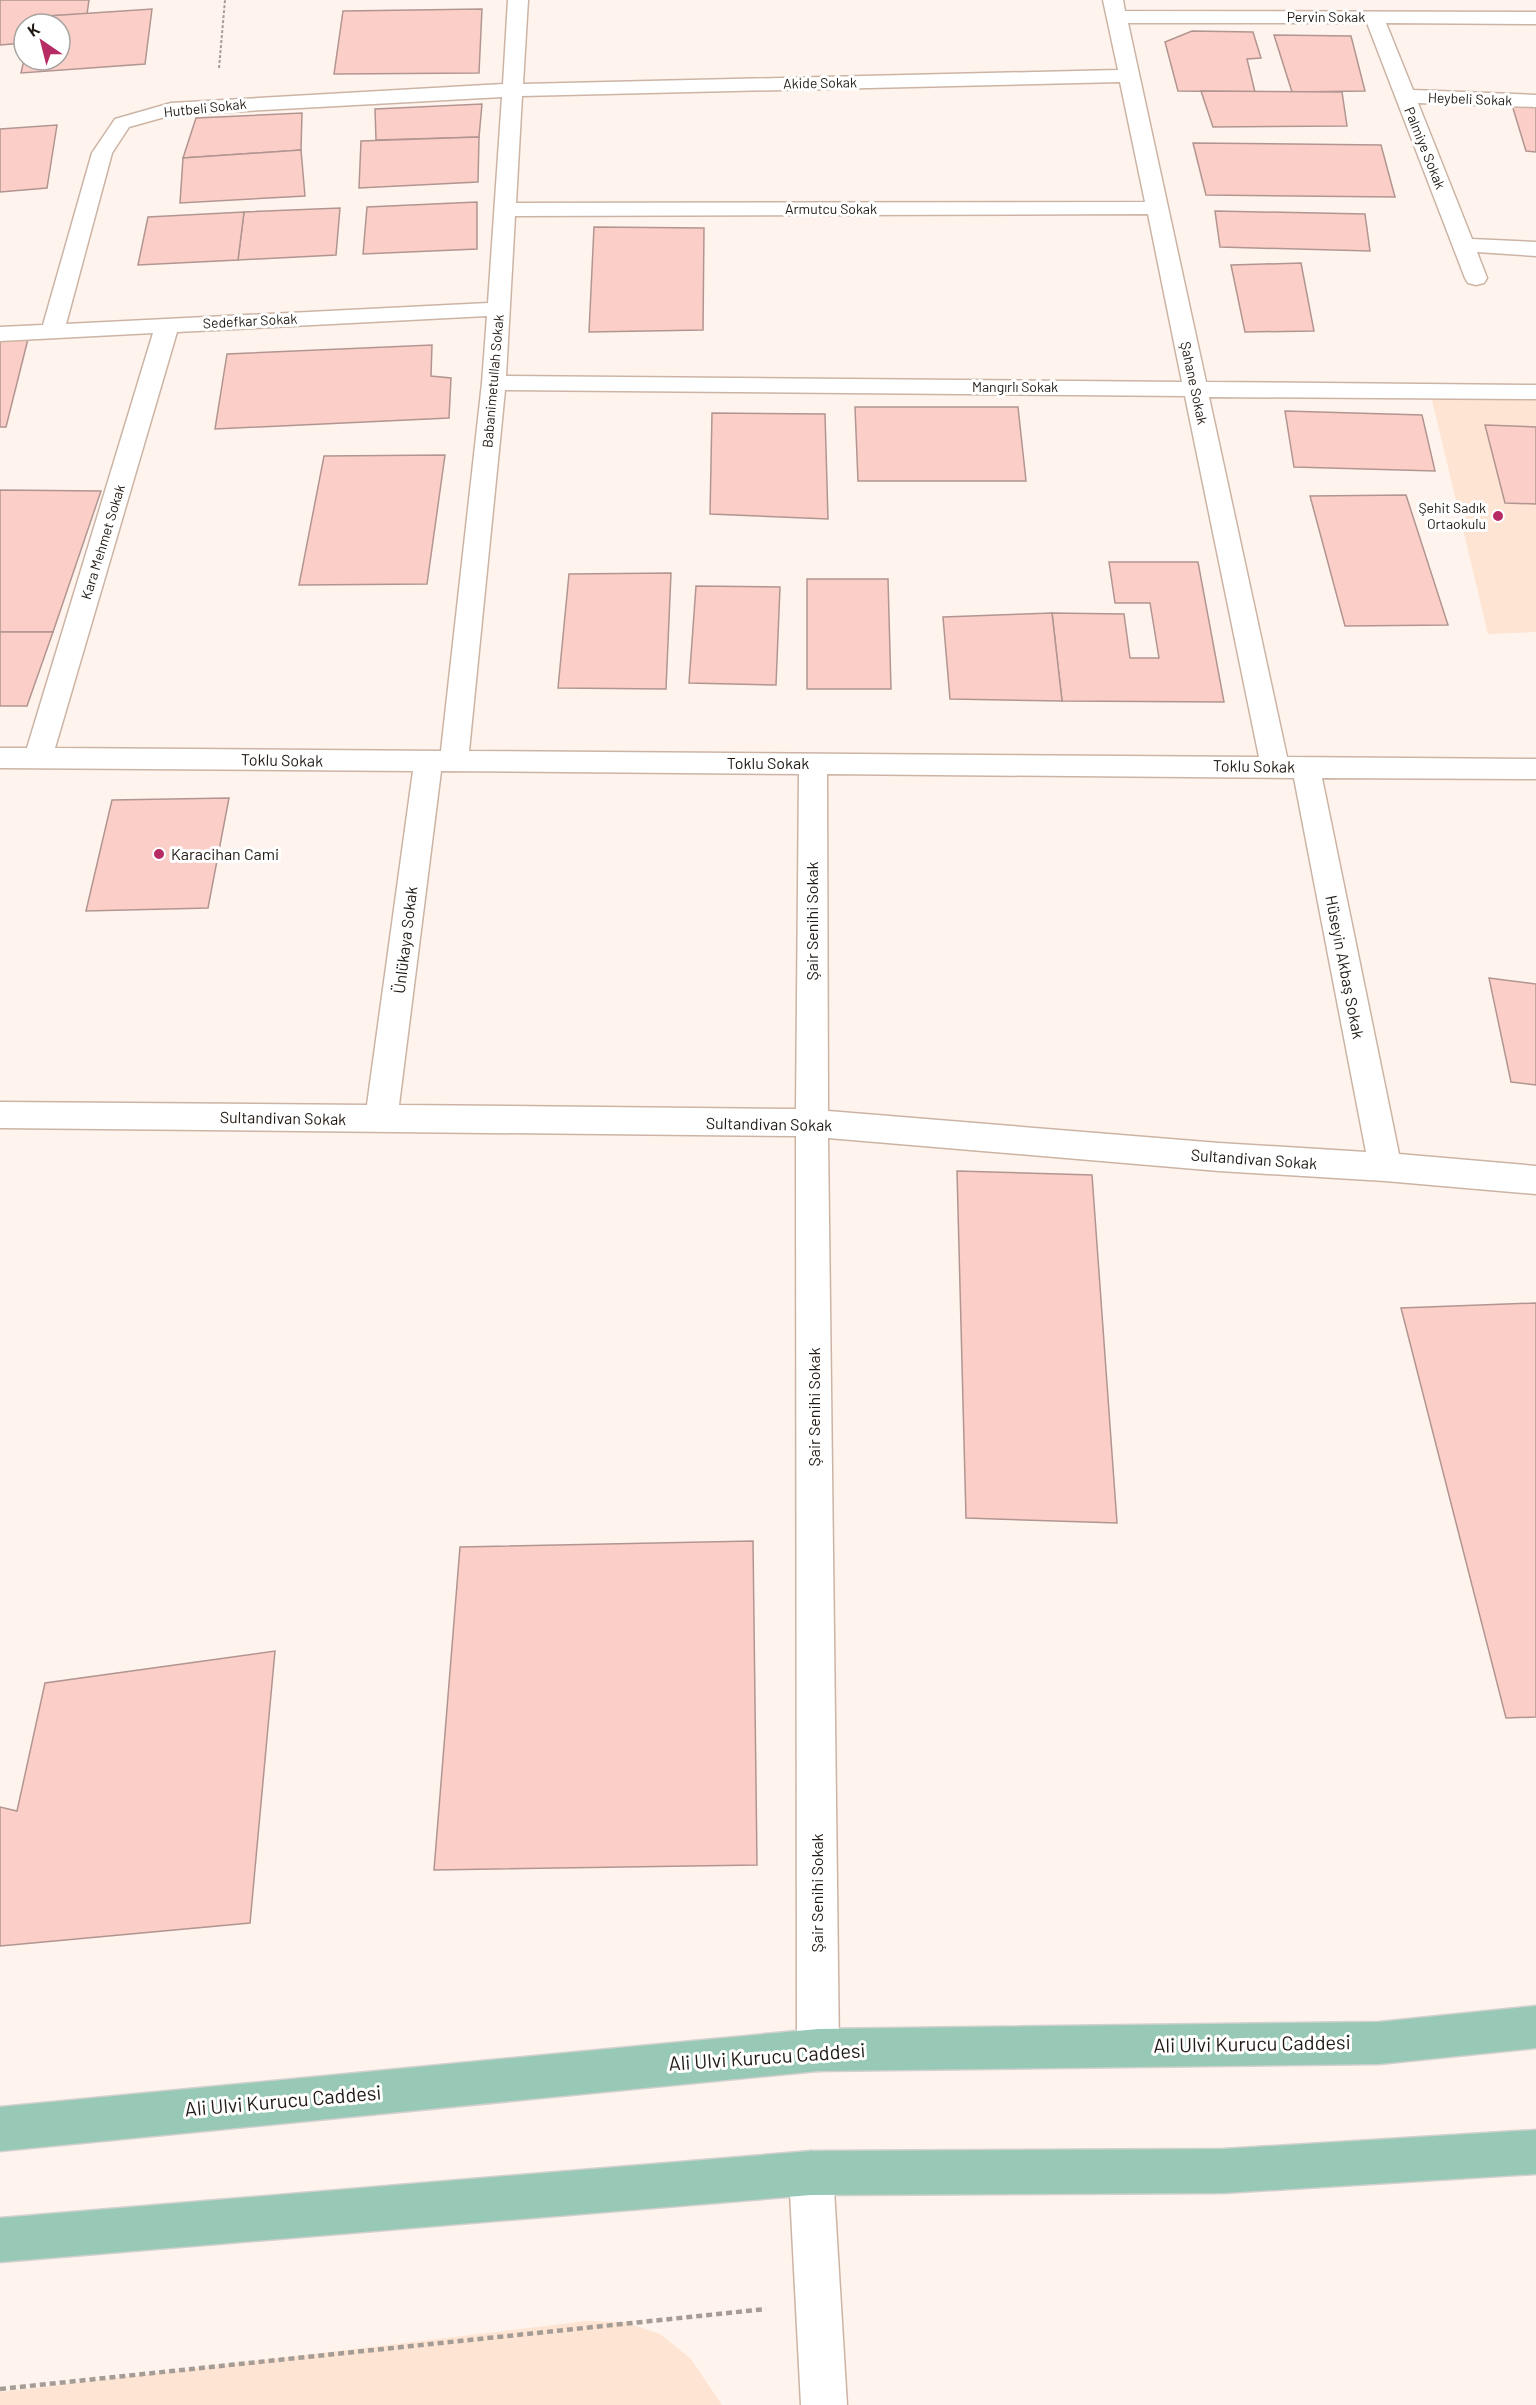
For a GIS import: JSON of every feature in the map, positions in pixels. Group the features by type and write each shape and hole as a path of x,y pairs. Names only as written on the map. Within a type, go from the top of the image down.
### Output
{"main road":[{"name":"Ali Ulvi Kurucu Caddesi","path":"0,2128 818,2050 1378,2043 1536,2027"},
{"path":"0,2240 811,2173 1223,2171 1536,2152"}],"street":[{"name":"Babanimetullah Sokak","path":"441,762 494,382 518,0"},
{"name":"Pervin Sokak","path":"1115,8 1374,17 1536,18"},
{"name":"Şahane Sokak","path":"1115,8 1275,765"},
{"name":"Palmiye Sokak","path":"1374,17 1476,278"},
{"name":"Akide Sokak","path":"511,90 1130,76"},
{"name":"Hutbeli Sokak","path":"52,331 102,153 122,123 171,108 511,90"},
{"name":"Heybeli Sokak","path":"1405,96 1536,101"},
{"name":"Armutcu Sokak","path":"506,210 1157,208"},
{"path":"1463,245 1536,249"},
{"name":"Sedefkar Sokak","path":"0,334 499,309"},
{"name":"Kara Mehmet Sokak","path":"38,758 167,326"},
{"name":"Mangırlı Sokak","path":"494,382 1536,392"},
{"name":"Toklu Sokak","path":"0,758 1536,768"},
{"name":"Ünlükaya Sokak","path":"381,1119 441,762"},
{"name":"Şair Senihi Sokak","path":"813,763 812,1123 818,2050"},
{"name":"Hüseyin Akbaş Sokak","path":"1306,766 1385,1167"},
{"name":"Sultandivan Sokak","path":"0,1115 812,1123 1219,1157 1385,1167 1536,1180"},
{"path":"811,2173 824,2405"}],"path":[{"path":"216,105 225,0"},
{"path":"0,2389 818,2303"}],"shaded area":[{"name":"Şehit Sadık Ortaokulu","path":"1431,396 1536,400 1536,632 1488,634"},
{"path":"586,2321 624,2322 660,2334 691,2359 722,2405 0,2405 0,2392"}],"building":[{"path":"0,0 89,0 87,14 12,12 12,44 0,45"},
{"path":"152,9 145,64 72,69 72,14"},
{"path":"482,9 479,73 334,74 343,11"},
{"path":"1192,31 1253,32 1261,58 1247,59 1255,92 1178,91 1165,42"},
{"path":"1274,35 1351,36 1365,91 1292,92"},
{"path":"1201,91 1342,92 1347,126 1213,127"},
{"path":"482,104 479,137 376,140 375,109"},
{"path":"1512,105 1536,106 1536,152 1526,151"},
{"path":"302,113 301,150 183,158 196,118"},
{"path":"57,125 47,188 0,192 0,129"},
{"path":"479,137 478,182 359,188 361,141"},
{"path":"1193,143 1381,145 1395,197 1206,195"},
{"path":"301,150 305,196 180,203 183,158"},
{"path":"477,202 477,249 363,254 367,207"},
{"path":"340,208 336,255 238,260 244,212"},
{"path":"1215,211 1365,214 1370,251 1220,247"},
{"path":"244,212 238,260 138,265 148,217"},
{"path":"594,227 704,228 703,330 589,332"},
{"path":"1301,263 1314,331 1245,332 1231,265"},
{"path":"28,339 6,427 0,427 0,340"},
{"path":"432,345 431,376 451,378 449,418 215,429 227,354"},
{"path":"855,407 1018,407 1026,481 858,481"},
{"path":"1285,411 1422,415 1435,471 1294,467"},
{"path":"712,413 825,414 828,519 710,514"},
{"path":"1485,425 1536,427 1536,504 1505,503"},
{"path":"445,455 427,584 299,585 324,456"},
{"path":"0,490 101,491 53,632 0,632"},
{"path":"1406,495 1448,625 1345,626 1310,496"},
{"path":"1109,562 1198,562 1224,702 1062,701 1052,613 1124,614 1130,658 1159,658 1150,603 1115,603"},
{"path":"671,573 666,689 558,688 569,574"},
{"path":"807,579 888,579 891,689 807,689"},
{"path":"696,586 780,587 776,685 689,683"},
{"path":"1052,613 1062,701 950,699 943,617"},
{"path":"0,632 53,632 27,706 0,706"},
{"name":"Karacihan Cami","path":"229,798 208,908 86,911 112,800"},
{"path":"1489,978 1536,984 1536,1085 1511,1082"},
{"path":"957,1171 1092,1175 1117,1523 966,1518"},
{"path":"1536,1303 1536,1717 1506,1718 1401,1308"},
{"path":"753,1541 757,1865 434,1870 460,1547"},
{"path":"275,1651 250,1923 0,1946 0,1807 17,1811 45,1683"}],"place":[{"name":"Şehit Sadık Ortaokulu","path":"1498,516"},
{"name":"Karacihan Cami","path":"159,854"}]}
